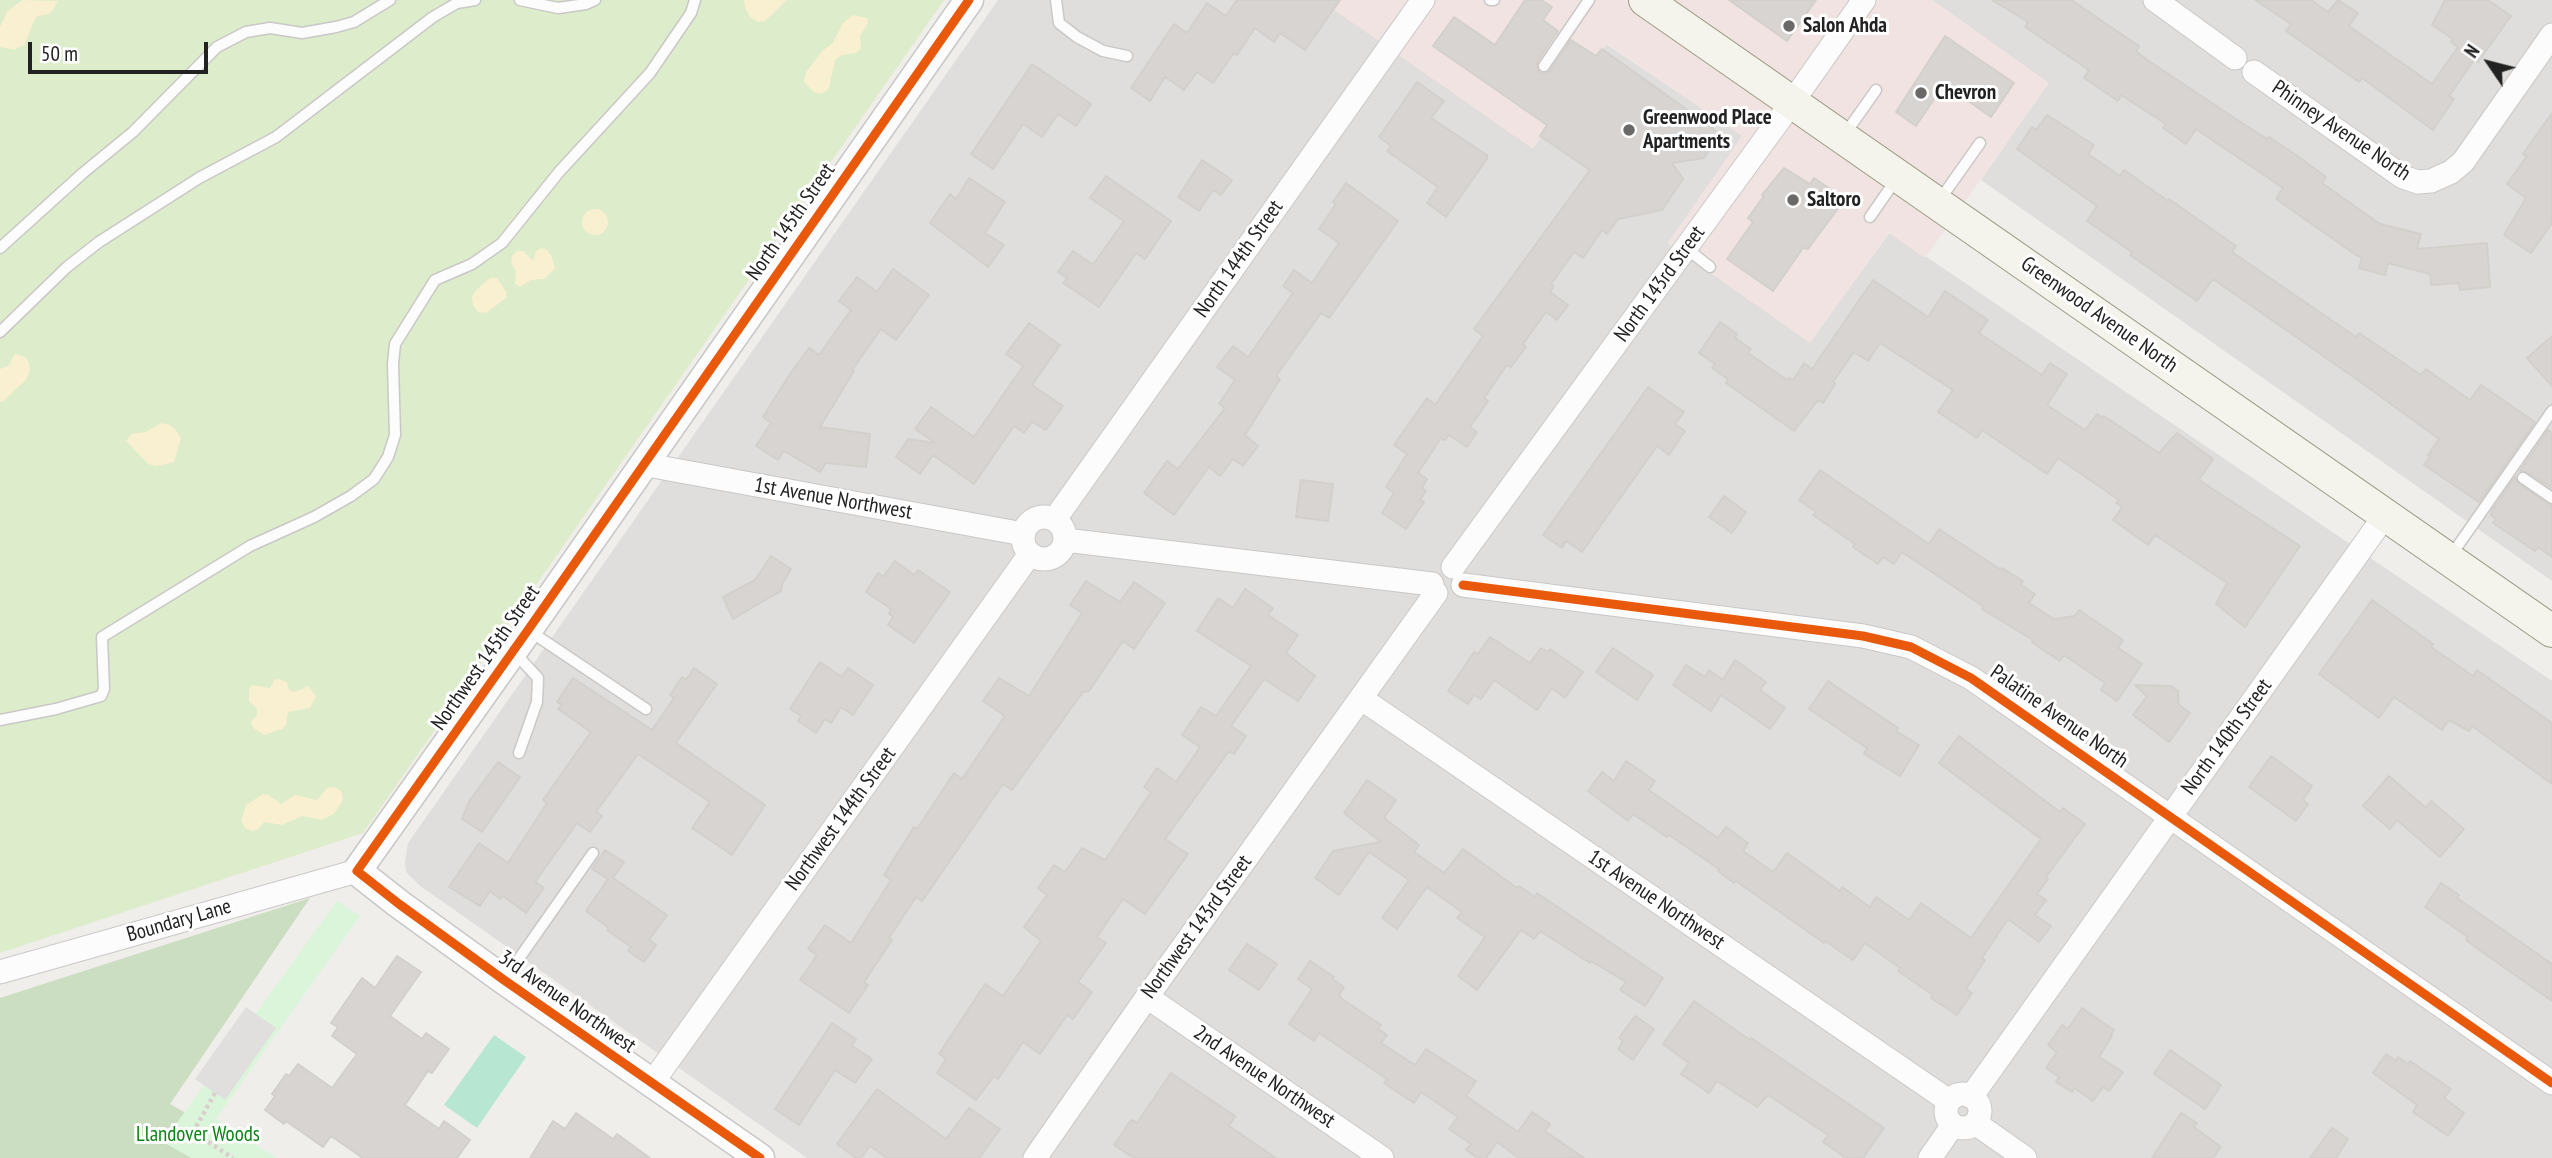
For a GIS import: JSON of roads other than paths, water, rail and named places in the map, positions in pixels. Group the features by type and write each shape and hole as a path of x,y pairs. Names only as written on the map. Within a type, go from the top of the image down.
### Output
{"main road":[{"name":"Greenwood Avenue North","path":"1645,0 2552,631"}],"street":[{"name":"North 145th Street","path":"642,464 968,0"},
{"name":"North 144th Street","path":"1055,519 1423,0"},
{"path":"2155,0 2235,58"},
{"name":"North 143rd Street","path":"1458,576 1686,248 1862,8"},
{"name":"Phinney Avenue North","path":"2254,72 2403,177 2431,181 2451,172 2463,162 2552,35"},
{"name":"1st Avenue Northwest","path":"642,464 1027,544"},
{"name":"Northwest 145th Street","path":"357,871 521,641 642,464"},
{"name":"North 140th Street","path":"1960,1099 2171,816 2386,514"},
{"path":"1042,516 1055,519 1064,529 1065,540 1062,550 1051,558 1037,558 1027,544 1026,526 1042,516"},
{"path":"1065,540 1434,589 1449,598 1458,594 1458,576"},
{"name":"Northwest 144th Street","path":"652,1083 1027,544"},
{"name":"Palatine Avenue North","path":"1458,576 1863,636 1911,647 1971,678 2552,1083"},
{"path":"1362,699 1434,589"},
{"name":"1st Avenue Northwest","path":"1362,699 1960,1099"},
{"name":"Northwest 143rd Street","path":"1035,1158 1147,997 1362,699"},
{"name":"3rd Avenue Northwest","path":"357,871 504,980 652,1083 746,1154"},
{"name":"Boundary Lane","path":"0,972 357,871"},
{"name":"2nd Avenue Northwest","path":"1147,997 1382,1158"},
{"path":"1930,1158 1964,1124 1980,1109 1960,1099 1947,1117 1964,1124 2025,1158"}],"lane":[{"path":"0,248 133,132 218,47 246,32 270,28 302,33 336,27 354,22 390,0"},
{"path":"0,332 67,267 99,242 199,178 276,137 433,18 457,3 475,0"},
{"path":"520,0 558,8 595,0"},
{"path":"0,720 56,709 101,696 104,689 102,637 250,546 314,517 374,479 388,457 396,435 393,364 395,344 435,280 472,264 502,243 559,172 650,73 691,13 695,0"},
{"path":"1056,0 1059,23 1077,37 1102,51 1127,55"},
{"path":"1544,66 1588,0"},
{"path":"1843,136 1876,90"},
{"path":"1938,203 1980,143"},
{"path":"1870,217 1899,176"},
{"path":"1686,248 1710,267"},
{"path":"2448,560 2552,411"},
{"path":"2524,478 2552,498"},
{"path":"521,641 646,709"},
{"path":"519,753 537,702 538,678 521,641"},
{"path":"504,980 593,853"}],"place":[{"name":"Salon Ahda","path":"1789,26"},
{"name":"Chevron","path":"1921,93"},
{"name":"Greenwood Place Apartments","path":"1629,130"},
{"name":"Saltoro","path":"1793,200"}],"park label":[{"name":"Llandover Woods","path":"198,1135"}]}
